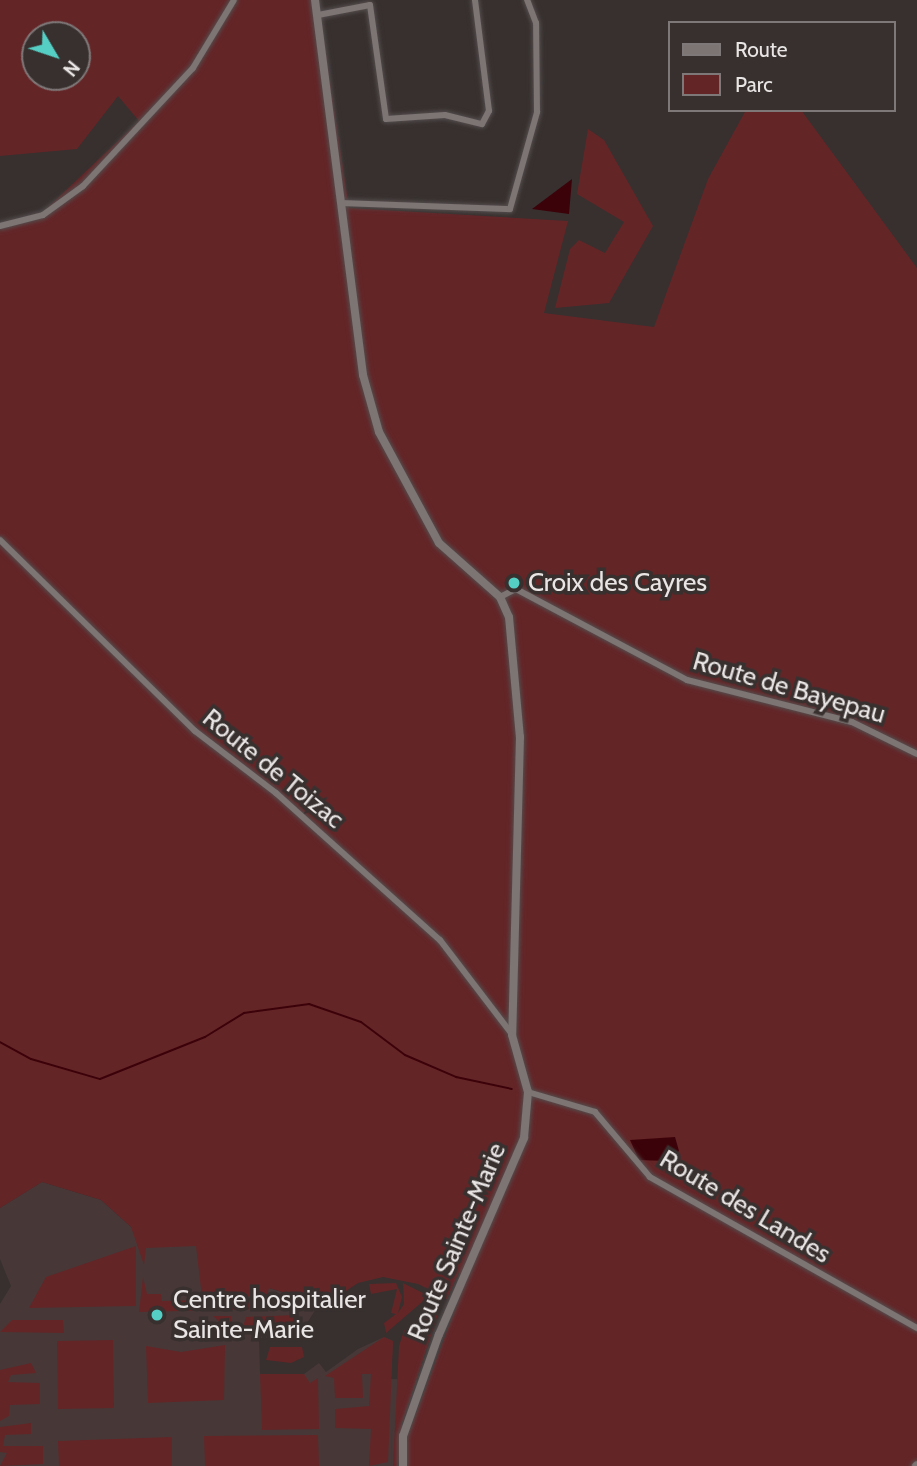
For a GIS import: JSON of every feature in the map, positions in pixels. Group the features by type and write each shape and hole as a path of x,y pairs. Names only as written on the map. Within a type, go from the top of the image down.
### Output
{"street":[{"path":"0,226 43,215 83,186 192,68 234,0"},
{"path":"315,0 344,203 363,375 379,432 439,543 500,597"},
{"path":"318,15 370,2 386,118 445,116 473,125 482,124 489,111 475,0"},
{"path":"344,203 510,209 537,112 536,23 527,0"},
{"name":"Route de Toizac","path":"0,540 195,731 276,793 440,940 512,1035"},
{"name":"Route de Bayepau","path":"500,597 516,589 687,680 852,722 917,754"},
{"name":"Route Sainte-Marie","path":"402,1466 403,1436 442,1324 520,1157 527,1092 512,1035 511,893 522,780 509,617 500,597"},
{"name":"Route des Landes","path":"527,1092 595,1112 650,1177 917,1328"}],"shaded area":[{"path":"572,179 569,214 532,209"},
{"path":"675,1137 679,1151 666,1161 639,1160 630,1140"},
{"name":"Centre hospitalier Sainte-Marie","path":"253,1180 206,1292 269,1288 319,1304 299,1336 259,1338 260,1374 304,1374 319,1363 326,1372 358,1349 384,1337 393,1341 391,1379 417,1380 402,1423 398,1466 0,1466 0,1304 11,1286 0,1259 0,1208 42,1182 101,1200 131,1227"}],"green space":[{"path":"0,0 318,0 349,208 568,221 544,313 654,327 708,179 745,112 802,112 917,268 917,1466 407,1466 406,1440 459,1299 459,1272 447,1299 418,1284 383,1277 358,1283 325,1305 269,1288 267,1296 202,1297 196,1246 146,1248 144,1265 131,1227 101,1200 42,1182 0,1208 0,224 43,212 139,121 118,96 77,149 0,156"},
{"path":"588,129 604,140 653,226 609,303 555,308 570,249 579,240 605,253 624,222 577,194"},
{"path":"136,1246 136,1306 29,1308 46,1277"},
{"path":"143,1277 147,1294 161,1294 162,1301 271,1298 311,1308 139,1312"},
{"path":"396,1283 402,1297 398,1313 404,1304 403,1283 429,1296 386,1333 384,1323 396,1314 391,1313 397,1289 371,1294 369,1284"},
{"path":"441,1305 402,1423 398,1466 393,1466 399,1346 404,1330 411,1331"},
{"path":"295,1315 302,1322 294,1328 213,1331 222,1324 213,1316 231,1316 232,1326 243,1327 246,1317"},
{"path":"12,1320 63,1320 64,1333 0,1332"},
{"path":"384,1337 393,1341 388,1462 369,1466 371,1429 335,1428 335,1409 369,1406 371,1374 362,1374 363,1398 335,1398 334,1378 325,1376"},
{"path":"113,1340 114,1408 58,1409 57,1341"},
{"path":"225,1345 224,1400 148,1403 146,1346 181,1352"},
{"path":"270,1347 302,1347 304,1357 291,1363 266,1360"},
{"path":"31,1363 36,1373 11,1375 8,1382 40,1383 40,1404 10,1405 9,1416 0,1421 0,1370"},
{"path":"260,1374 304,1374 310,1383 318,1378 319,1429 262,1430"},
{"path":"31,1423 31,1434 5,1435 3,1446 43,1446 43,1464 0,1466 7,1453 0,1452 0,1427"},
{"path":"318,1435 319,1466 205,1466 204,1436"},
{"path":"172,1437 172,1466 59,1466 58,1441"}],"waterway":[{"path":"0,1042 31,1059 100,1079 205,1037 244,1013 309,1004 361,1022 405,1055 456,1077 512,1089"}],"place":[{"name":"Croix des Cayres","path":"514,583"},
{"name":"Centre hospitalier Sainte-Marie","path":"157,1315"}]}
